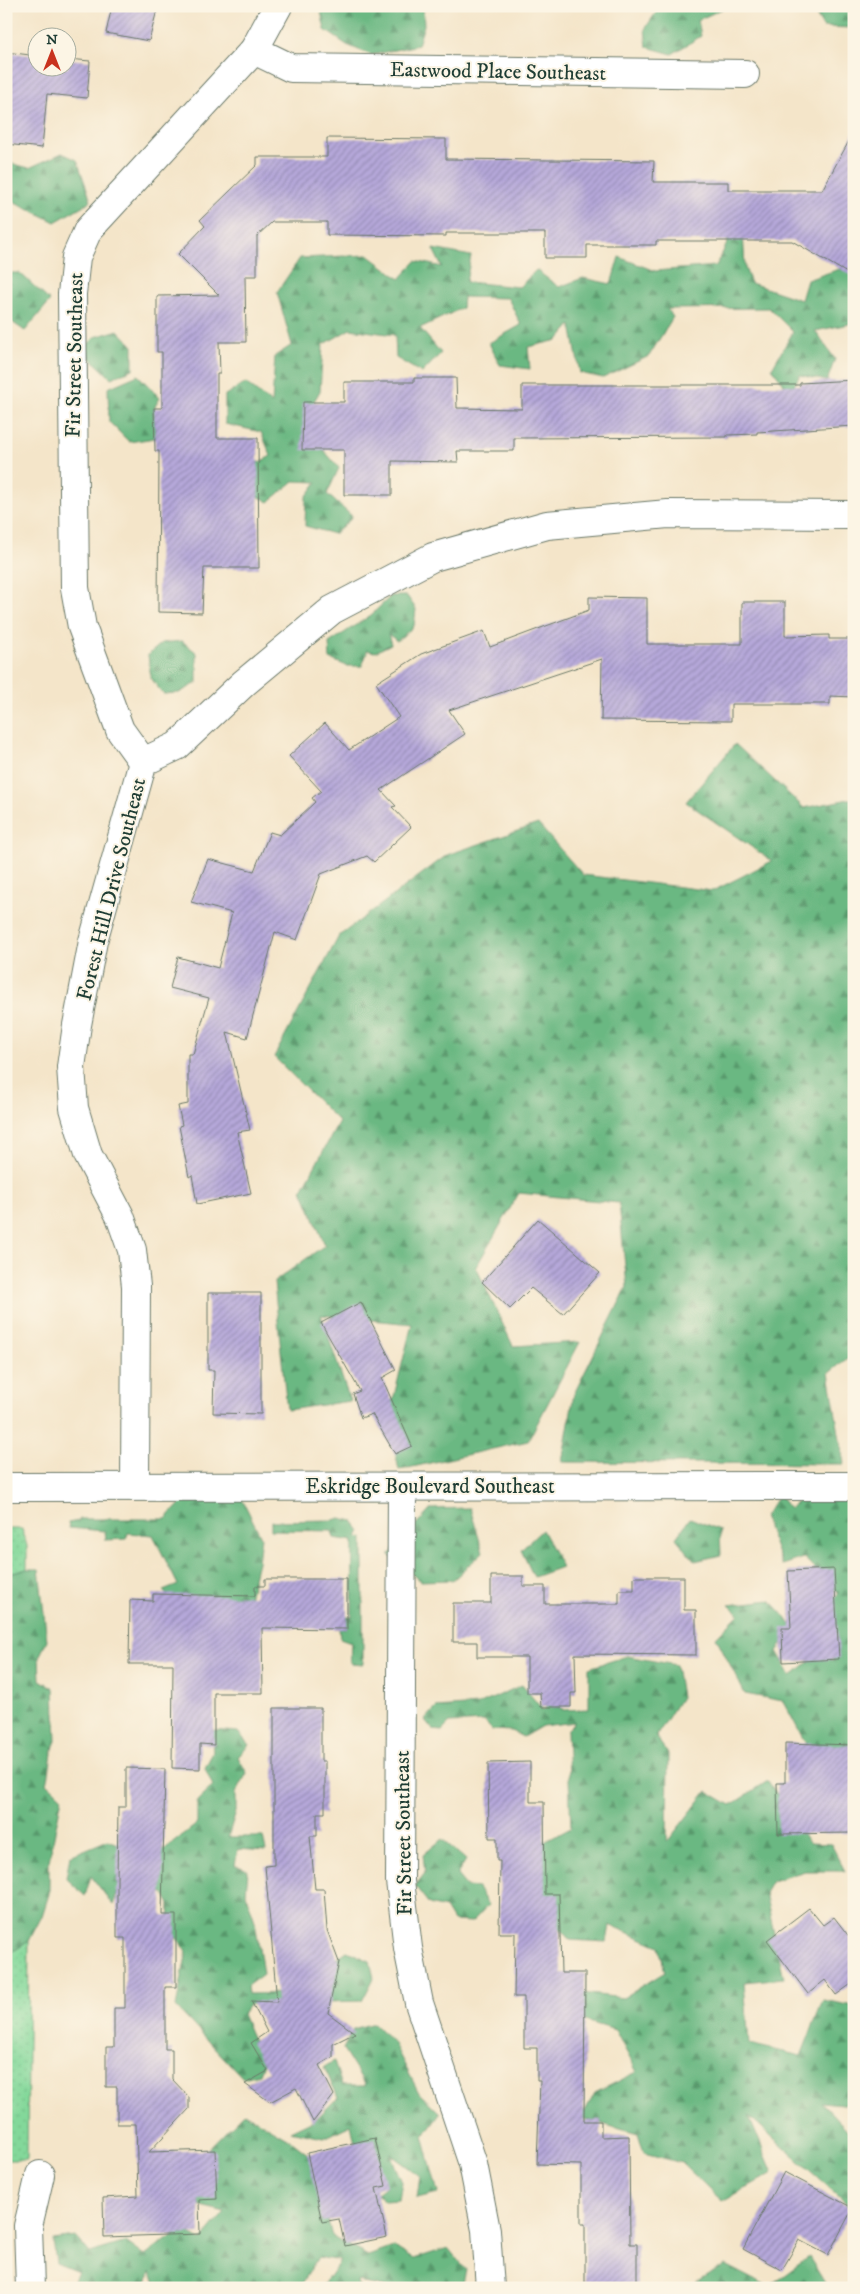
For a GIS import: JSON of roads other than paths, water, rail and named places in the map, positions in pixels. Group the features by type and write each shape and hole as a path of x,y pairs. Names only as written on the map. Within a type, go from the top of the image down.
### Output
{"street":[{"name":"Fir Street Southeast","path":"143,762 120,730 82,627 75,588 72,294 76,257 88,230 254,50 278,6"},
{"name":"Eastwood Place Southeast","path":"254,50 291,68 745,74"},
{"name":"Forest Hill Drive Southeast","path":"135,1486 136,1286 132,1250 120,1216 88,1156 74,1108 71,1067 93,941 143,762 177,746 244,683 332,610 433,557 547,525 564,523 668,514 854,515"},
{"name":"Eskridge Boulevard Southeast","path":"6,1488 135,1486 854,1486"},
{"name":"Fir Street Southeast","path":"402,1487 400,1881 408,1948 419,2003 474,2164 486,2230 490,2288"},
{"path":"30,2288 28,2226 40,2175"}]}
